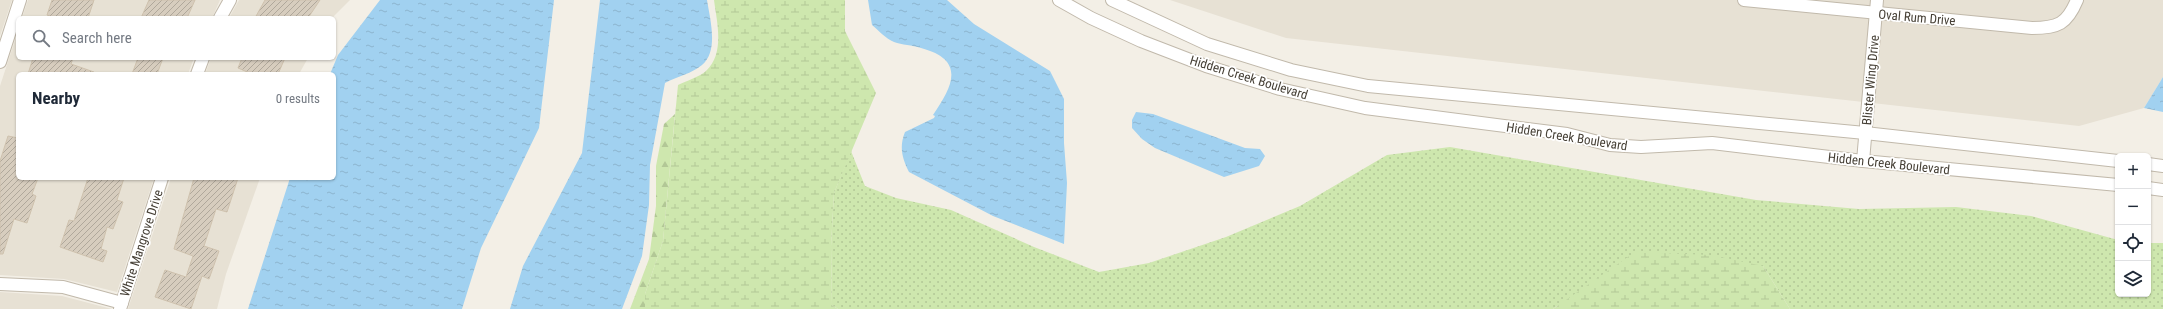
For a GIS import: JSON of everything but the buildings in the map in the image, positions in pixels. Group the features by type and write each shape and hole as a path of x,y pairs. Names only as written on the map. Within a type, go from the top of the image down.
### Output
{"street":[{"path":"0,62 20,0"},
{"path":"221,16 230,0"},
{"name":"Hidden Creek Boulevard","path":"1059,0 1091,18 1141,41 1206,66 1280,89 1365,108 1567,134 1610,145 1641,147 1712,143 1863,161 2115,185"},
{"name":"Hidden Creek Boulevard","path":"1112,0 1207,44 1291,70 1368,86 1865,133 2115,161"},
{"name":"Oval Rum Drive","path":"1744,0 2032,28 2052,28 2071,16 2077,0"},
{"name":"Blister Wing Drive","path":"1863,161 1877,0"},
{"path":"198,72 201,60"},
{"path":"2151,164 2163,166"},
{"name":"White Mangrove Drive","path":"121,306 161,180"},
{"path":"2151,188 2163,190"},
{"path":"0,284 63,287 121,306"}],"shaded area":[{"path":"0,0 12,0 0,36"},
{"path":"28,0 220,0 213,16 23,16"},
{"path":"239,0 350,0 334,16 230,16"},
{"path":"1170,0 2163,0 2163,77 2144,108 2079,126 1286,38"},
{"path":"16,37 16,60 193,60 189,72 16,72 16,180 153,180 117,292 64,279 0,275 0,86"},
{"path":"210,60 307,60 300,72 206,72"},
{"path":"170,180 259,180 226,274 217,309 128,309"},
{"path":"0,292 62,296 112,309 0,309"}],"green space":[{"path":"714,0 845,0 845,31 876,93 834,193 831,246 832,305 838,309 645,309 645,294 663,241 678,85 706,71 716,56 718,47 718,28"},
{"path":"675,114 663,241 645,294 645,309 630,309 649,259 656,206 656,166 664,124"},
{"path":"1450,147 1756,200 1859,209 1956,207 2031,216 2115,239 2115,297 2151,297 2151,243 2163,243 2163,309 1790,309 1763,266 1557,306 1553,309 838,309 832,305 831,246 834,193 851,151 865,186 896,198 951,210 1034,247 1099,272 1149,263 1226,237 1300,206 1387,155"},
{"path":"1635,252 1711,255 1763,266 1790,309 1553,309"}],"water":[{"path":"380,0 554,0 539,128 481,248 462,309 248,309 289,180 336,180 336,72 331,72 338,55"},
{"path":"600,0 707,0 712,34 710,52 707,59 698,68 665,83 650,165 649,205 642,256 622,309 510,309 523,266 582,153"},
{"path":"868,0 947,0 974,24 1050,71 1064,99 1064,143 1067,183 1064,244 993,216 909,172 902,152 903,137 905,132 934,118 935,116 933,115 946,94 950,84 950,67 945,59 935,53 918,47 900,44 885,37 872,25"},
{"path":"2163,77 2163,112 2144,108"},
{"path":"1136,112 1153,114 1245,148 1260,149 1265,156 1259,166 1224,177 1155,148 1142,139 1132,128 1132,120"}]}
